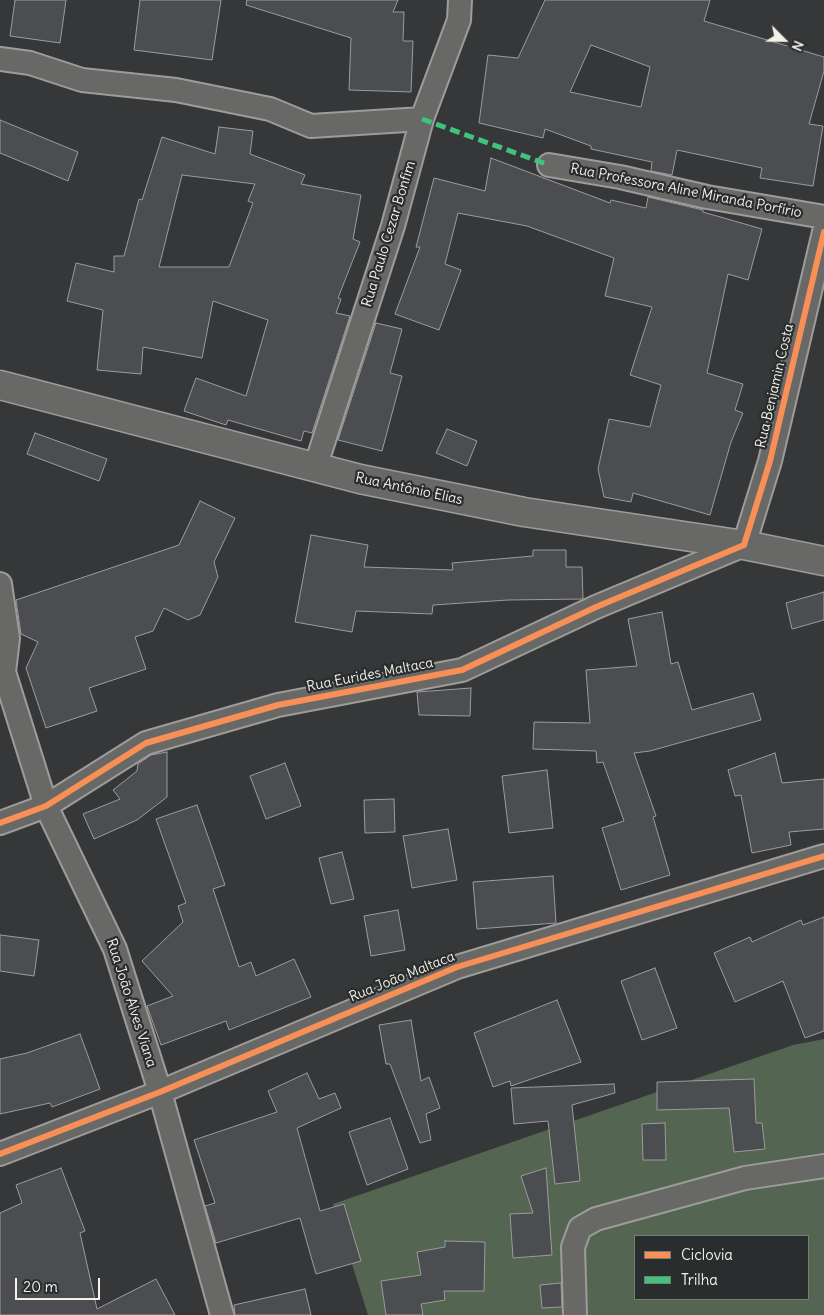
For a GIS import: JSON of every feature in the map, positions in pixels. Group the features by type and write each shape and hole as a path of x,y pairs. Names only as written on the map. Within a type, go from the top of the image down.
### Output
{"street":[{"name":"Rua Paulo Cezar Bonfim","path":"315,468 393,226 422,119 459,20 460,0"},
{"path":"0,59 30,63 82,80 176,90 270,109 311,126 422,119"},
{"name":"Rua Professora Aline Miranda Porfírio","path":"548,165 620,177 707,196 824,217"},
{"name":"Rua Benjamin Costa","path":"744,545 770,461 824,232"},
{"name":"Rua Antônio Elias","path":"0,385 360,480 524,512 744,545 824,561"},
{"name":"Rua Eurides Maltaca","path":"0,822 46,806 146,742 278,705 462,670 596,607 744,545"},
{"name":"Rua João Alves Viana","path":"0,584 8,638 4,672 46,806 116,949 160,1092 222,1315"},
{"name":"Rua João Maltaca","path":"0,1154 160,1092 457,967 824,856"},
{"path":"575,1315 573,1247 580,1228 596,1219 745,1178 824,1166"}],"green space":[{"path":"824,1039 824,1315 368,1315 333,1204 793,1045"}],"building":[{"path":"15,0 66,0 60,43 10,36"},
{"path":"140,0 221,0 212,60 134,50"},
{"path":"247,0 398,0 393,12 404,12 403,41 413,41 411,92 349,90 351,38 246,5"},
{"path":"545,0 710,0 704,21 824,57 824,71 809,124 823,126 813,186 760,178 762,168 677,150 672,175 651,171 652,162 591,149 591,146 545,129 543,138 479,123 488,55 518,58","holes":["591,45 650,67 641,107 570,92"]},
{"path":"0,120 78,152 68,181 0,153"},
{"path":"219,127 253,131 250,154 305,175 301,184 361,195 353,239 360,242 338,298 341,299 336,313 350,316 312,433 304,431 301,441 228,420 226,425 184,411 196,378 246,396 268,320 213,301 202,358 143,347 141,374 97,370 103,310 67,301 76,263 114,272 114,256 124,256 139,199 142,200 162,137 215,154","holes":["182,175 255,184 248,201 253,203 229,267 159,267"]},
{"path":"491,158 610,203 611,200 646,208 648,197 703,210 703,212 762,229 748,280 728,274 707,373 743,384 735,410 743,413 731,442 710,515 633,493 631,502 604,497 598,469 609,419 650,427 661,385 630,375 652,307 605,296 614,258 527,226 458,213 445,264 461,270 439,330 395,314 420,247 416,247 434,178 485,191"},
{"path":"376,323 402,329 390,373 402,376 382,451 338,440"},
{"path":"447,429 477,441 467,466 436,453"},
{"path":"35,433 107,459 99,481 27,454"},
{"path":"200,501 235,518 214,562 218,577 200,615 188,620 164,608 153,631 135,637 146,669 89,688 97,711 46,728 26,668 38,642 21,634 16,600 179,545"},
{"path":"311,535 368,545 364,567 453,570 452,563 533,556 533,550 566,550 566,567 582,567 583,599 508,600 433,605 432,614 356,611 352,632 295,622"},
{"path":"824,592 824,620 792,629 786,603"},
{"path":"662,612 671,664 678,662 692,710 753,693 761,720 650,751 634,753 656,816 653,817 670,875 621,890 602,828 624,821 603,762 597,763 596,751 533,749 534,722 590,723 586,670 637,666 628,619"},
{"path":"471,688 470,716 419,715 417,692"},
{"path":"167,752 167,797 137,820 94,839 83,814 120,799 113,790 137,771 138,764 151,755"},
{"path":"775,753 782,783 824,779 824,829 789,832 791,845 752,853 741,795 735,796 728,770"},
{"path":"285,763 301,806 266,819 250,776"},
{"path":"547,770 553,828 509,833 502,776"},
{"path":"394,799 395,832 365,833 364,800"},
{"path":"197,805 225,885 213,889 239,967 251,962 256,976 294,959 311,997 229,1030 226,1021 161,1045 147,1006 173,996 142,961 183,922 178,906 186,903 156,819"},
{"path":"448,829 457,880 412,888 403,836"},
{"path":"342,852 354,899 331,904 319,858"},
{"path":"553,876 556,923 477,929 473,882"},
{"path":"398,910 405,950 371,956 364,916"},
{"path":"824,917 824,1031 805,1038 783,981 735,1002 714,953 750,937 752,942 801,920 803,925"},
{"path":"0,935 39,940 34,976 0,971"},
{"path":"655,968 677,1028 642,1040 621,981"},
{"path":"557,1000 581,1062 511,1086 510,1081 493,1087 474,1033"},
{"path":"411,1020 421,1081 429,1077 440,1108 426,1114 431,1140 420,1143 390,1064 386,1064 379,1025"},
{"path":"80,1034 100,1089 52,1107 50,1103 0,1114 0,1059 27,1053"},
{"path":"307,1073 319,1099 335,1093 341,1108 297,1128 320,1211 344,1204 361,1261 316,1274 300,1218 216,1243 205,1206 215,1203 194,1140 277,1112 268,1091"},
{"path":"754,1079 756,1123 762,1123 765,1149 734,1152 729,1108 657,1110 657,1082"},
{"path":"614,1084 615,1093 572,1105 580,1181 555,1184 548,1121 514,1124 511,1088"},
{"path":"390,1118 408,1169 367,1185 349,1132"},
{"path":"665,1123 666,1160 643,1160 642,1124"},
{"path":"61,1168 85,1231 80,1233 97,1309 156,1279 175,1315 0,1315 0,1213 22,1203 16,1185"},
{"path":"546,1168 552,1255 513,1258 510,1214 533,1213 521,1176"},
{"path":"445,1241 485,1242 484,1291 444,1291 445,1300 421,1304 423,1315 386,1315 381,1281 421,1275 417,1252 445,1247"},
{"path":"561,1283 562,1307 542,1308 540,1285"},
{"path":"305,1289 311,1315 235,1315 234,1305"}],"marked path":[{"path":"422,119 549,165"}],"cycle path":[{"path":"0,823 46,806 146,743 278,705 462,670 596,607 744,545 770,461 824,232"},
{"path":"0,1154 160,1092 457,967 824,856"}]}
